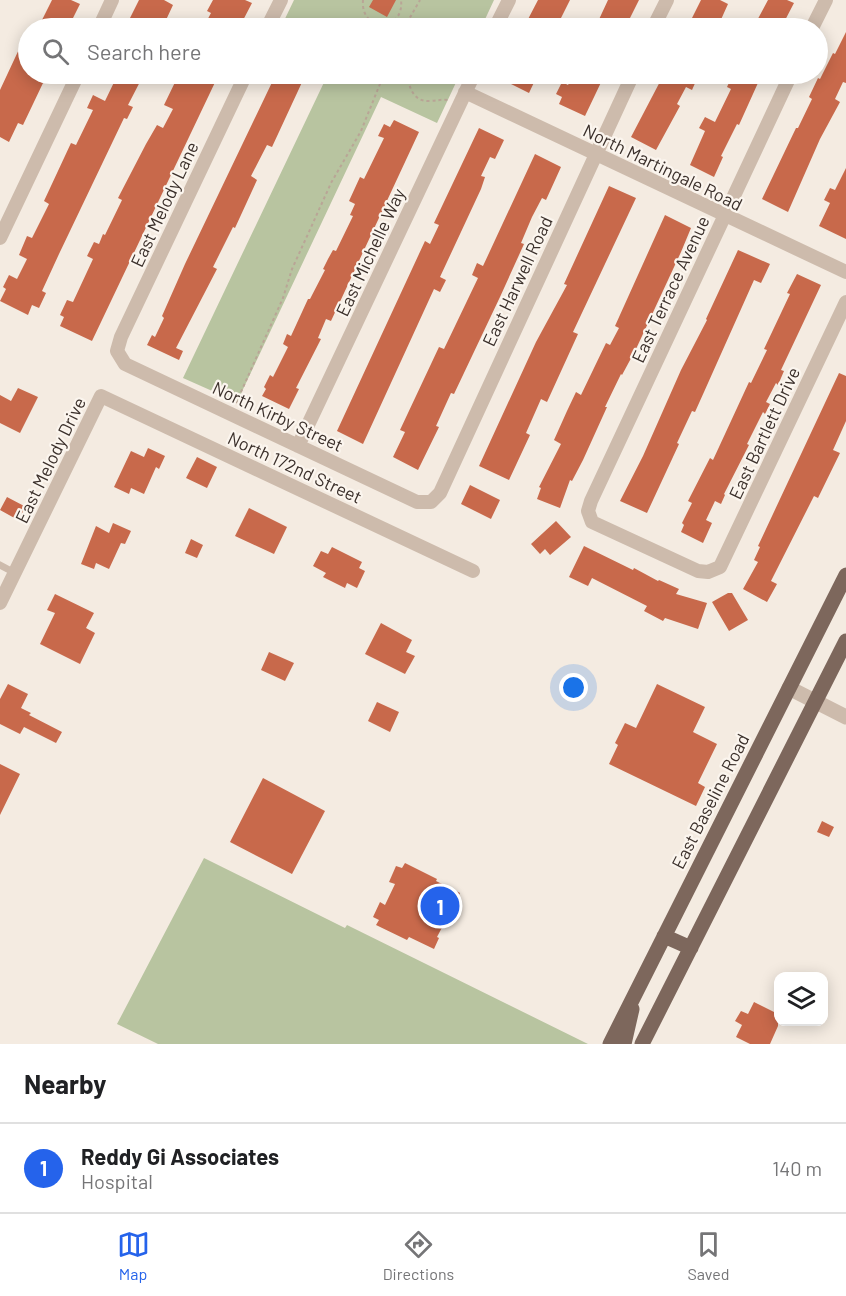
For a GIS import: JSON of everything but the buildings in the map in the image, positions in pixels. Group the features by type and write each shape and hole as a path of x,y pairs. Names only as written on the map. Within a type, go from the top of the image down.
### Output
{"main road":[{"name":"East Baseline Road","path":"609,1044 846,575"},
{"path":"642,1044 846,641"},
{"path":"664,936 691,948"},
{"path":"624,1044 634,994"}],"street":[{"path":"104,18 112,0"},
{"path":"272,18 281,0"},
{"path":"500,18 509,0"},
{"path":"659,18 667,0"},
{"path":"817,18 826,0"},
{"path":"0,238 73,84"},
{"name":"East Melody Lane","path":"117,351 121,337 241,84"},
{"name":"East Michelle Way","path":"298,446 469,84"},
{"name":"East Harwell Road","path":"431,502 440,492 628,84"},
{"name":"East Terrace Avenue","path":"708,572 698,571 592,522 588,511 786,84"},
{"name":"North Martingale Road","path":"462,98 596,154 846,272"},
{"name":"East Bartlett Drive","path":"708,572 720,567 846,302"},
{"name":"North Kirby Street","path":"117,351 125,364 417,502 431,502"},
{"name":"North 172nd Street","path":"102,396 473,571"},
{"name":"East Melody Drive","path":"0,603 102,396"},
{"path":"789,688 846,717"}],"lane":[{"path":"0,565 15,573"}],"path":[{"path":"363,0 364,13 368,18"},
{"path":"397,18 402,9 401,0"},
{"path":"410,18 420,0"},
{"path":"232,414 284,298 292,269 332,183 361,131 380,84"},
{"path":"408,84 415,96 427,102 462,98"}],"green space":[{"path":"294,0 494,0 486,18 285,18"},
{"path":"323,84 455,84 437,123 381,97 237,402 183,378"},
{"path":"204,858 345,928 347,925 588,1044 158,1044 117,1024"}],"place":[{"name":"Reddy Gi Associates","path":"440,906"}]}
